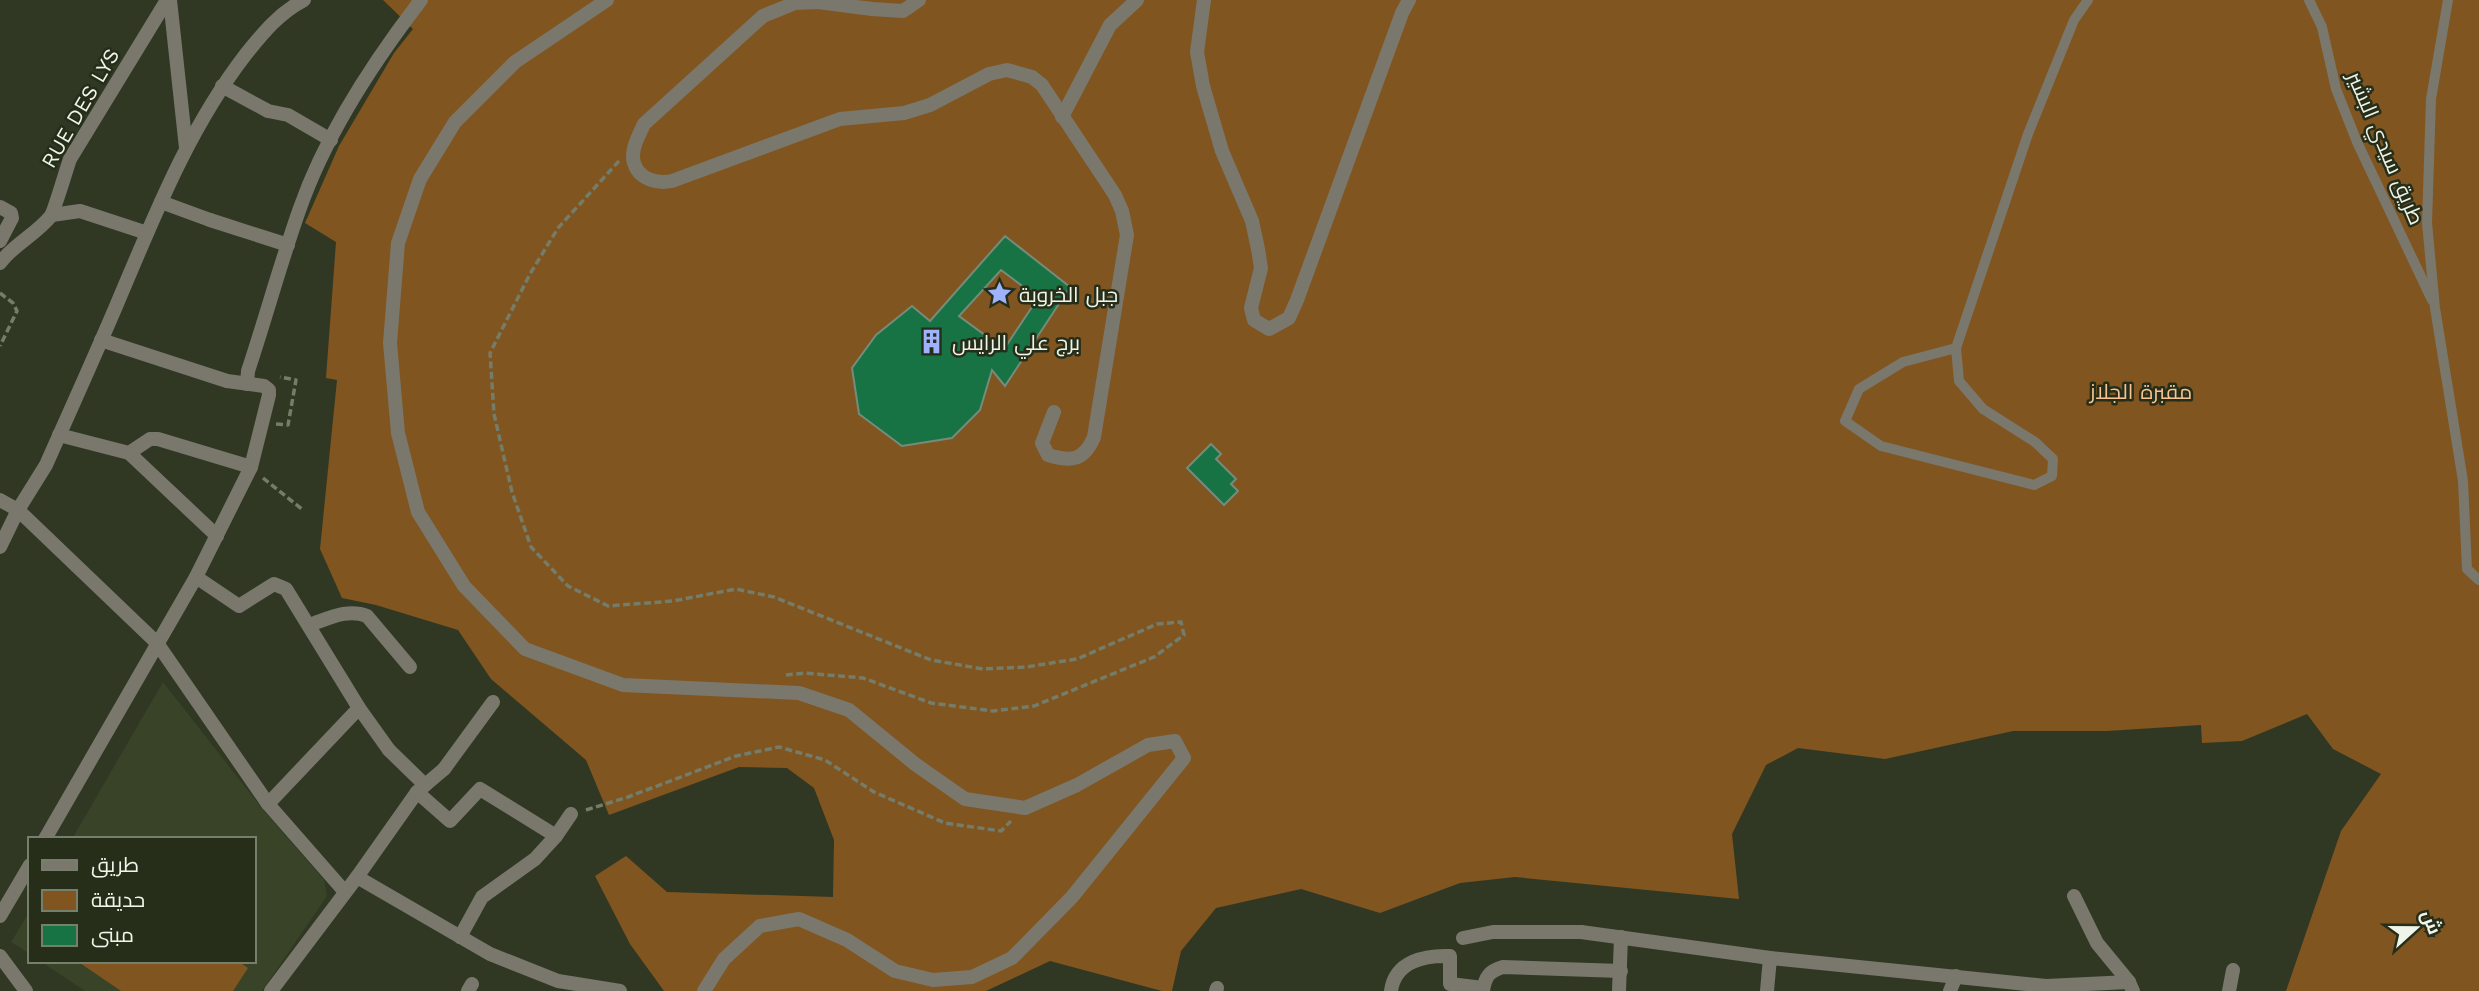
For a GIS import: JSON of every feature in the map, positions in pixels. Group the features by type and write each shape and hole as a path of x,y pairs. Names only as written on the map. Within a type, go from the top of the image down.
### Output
{"street":[{"path":"169,0 186,148"},
{"name":"RUE DES LYS","path":"52,215 62,178 71,159 169,0"},
{"path":"0,547 18,510 46,465 186,148 222,86 271,24 290,7 304,0"},
{"path":"247,384 248,371 301,205 331,140 385,47 421,0"},
{"path":"607,0 515,62 455,122 420,178 398,243 390,343 398,433 418,512 464,586 525,649 623,685 799,693 849,710 915,765 965,799 1025,808 1077,785 1148,745 1175,741 1184,758 1072,897 1012,958 972,976 933,979 895,971 847,940 799,919 760,926 724,959 704,991"},
{"path":"919,0 903,11 818,2 795,3 763,16 644,124 635,143 634,163 643,176 658,184 672,181 840,119 904,113 930,105 989,74 1007,70 1032,77 1042,85 1115,195 1122,211 1126,235 1094,436 1088,450 1077,458 1062,459 1048,455 1042,443 1054,412"},
{"path":"1062,117 1110,25 1137,0"},
{"path":"1203,0 1197,52 1203,86 1222,150 1252,221 1261,268 1251,308 1254,320 1269,329 1289,317 1297,300 1397,25 1409,0"},
{"path":"222,86 268,111 288,115 331,140"},
{"path":"161,202 288,245"},
{"path":"0,207 11,213 12,218 2,252"},
{"path":"2,252 52,215 79,211 147,233"},
{"path":"46,837 217,536 251,467 270,395 264,386 227,381 101,340"},
{"path":"59,435 129,453 217,536"},
{"path":"129,453 150,439 158,439 251,467"},
{"path":"0,500 18,510 157,643 268,804 345,892"},
{"path":"196,577 239,606 274,584 286,589 359,708 389,750 450,821 480,789 556,836"},
{"path":"309,625 348,612 366,616 410,667"},
{"path":"271,991 421,788 444,769 494,702"},
{"path":"268,804 359,708"},
{"path":"460,937 482,898 527,865 556,836 571,814"},
{"path":"0,916 28,868"},
{"path":"357,877 490,954 543,976 620,991"},
{"path":"2074,897 2097,943 2131,986"},
{"path":"1463,938 1493,932 1581,932 1770,958 1956,976 2045,989 2131,986"},
{"path":"1619,991 1621,937"},
{"path":"1391,991 1403,966 1430,955 1450,956 1450,984 1483,989 1487,976 1493,970 1503,967 1621,971"},
{"path":"0,956 26,991"},
{"path":"1767,991 1770,958"},
{"path":"2229,991 2234,970"},
{"path":"1950,991 1956,976"}],"lane":[{"path":"1956,348 1903,362 1859,388 1845,421 1881,446 2034,485 2052,476 2053,459 2035,443 1983,409 1959,381 1956,348 2028,134 2074,20 2088,0"},
{"name":"طريق سيدي البشير","path":"2309,0 2322,27 2336,89 2353,132 2435,308"},
{"path":"2448,0 2431,99 2427,223 2435,308 2463,481 2467,569 2479,580"}],"path":[{"path":"635,143 558,228 530,274 490,353 494,414 512,492 531,547 568,586 608,606 673,601 736,589 761,594 931,660 983,669 1026,667 1077,659 1157,624 1181,622 1184,635 1154,657 1047,701 1034,706 993,711 931,703 863,678 779,675"},
{"path":"0,293 13,303 17,311 0,346"},
{"path":"251,467 303,510"},
{"path":"571,814 628,797 736,755 779,747 825,760 874,792 944,823 1001,831 1025,808"}],"shaded area":[{"path":"163,682 264,811 324,880 327,896 262,991 85,991 43,963 256,963 256,837 73,837"},
{"path":"28,914 28,953 11,942"}],"green space":[{"name":"مقبرة الجلاز","path":"383,0 2479,0 2479,991 2286,991 2341,831 2381,774 2333,749 2307,714 2242,741 2202,743 2201,725 2107,731 2013,731 1885,759 1798,748 1766,765 1732,834 1739,899 1515,877 1460,883 1380,913 1301,889 1216,908 1181,951 1172,991 1162,991 1050,961 986,991 664,991 630,944 595,876 626,856 667,892 833,897 834,840 814,788 787,768 739,767 609,815 586,760 491,679 458,630 376,605 342,598 320,549 337,380 326,378 336,242 305,223 339,146 394,53 413,29"},
{"path":"80,963 241,963 248,968 233,991 121,991"}],"building":[{"name":"برج علي الرايس","path":"1005,236 1070,287 1005,386 992,370 980,410 952,438 902,446 859,414 852,368 876,335 912,306 930,321","holes":["1001,270 1038,298 1004,349 959,316"]},
{"path":"1211,444 1221,454 1216,459 1236,479 1231,484 1238,491 1224,505 1187,468"}],"place":[{"name":"جبل الخروبة","path":"999,294"},
{"name":"برج علي الرايس","path":"932,342"}]}
